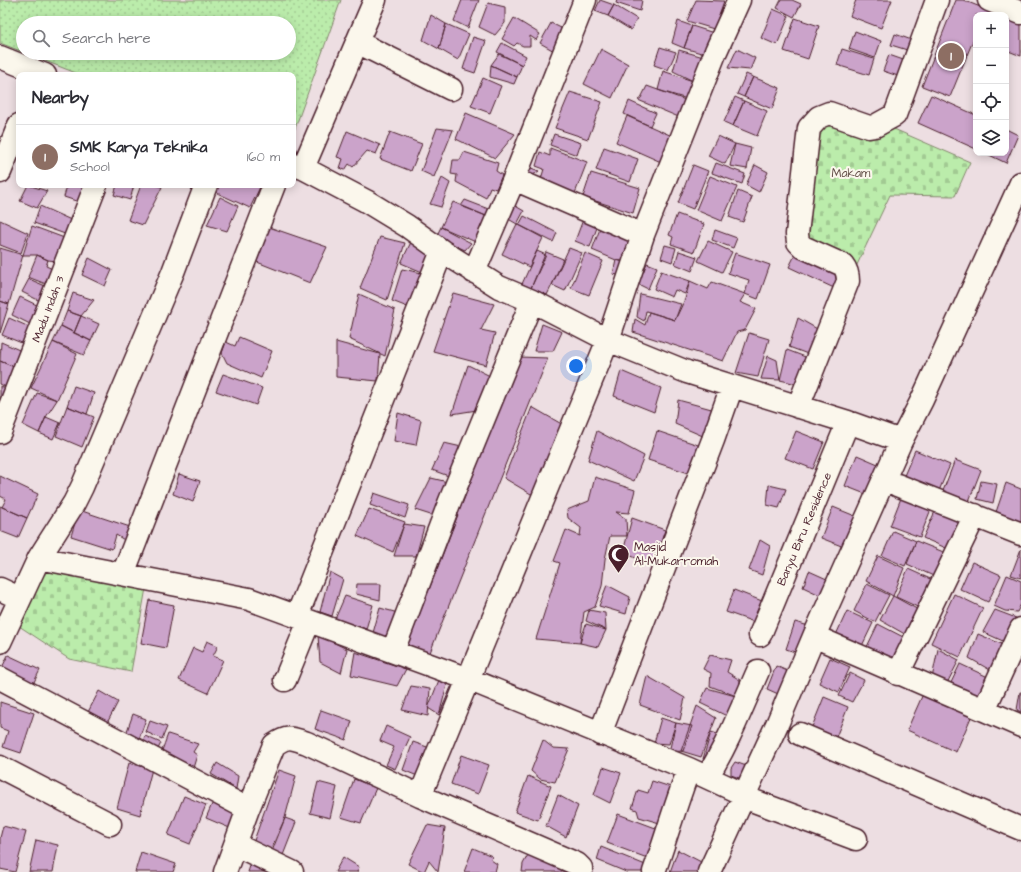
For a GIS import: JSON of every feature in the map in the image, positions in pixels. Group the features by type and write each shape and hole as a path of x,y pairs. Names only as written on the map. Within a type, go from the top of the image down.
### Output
{"street":[{"path":"375,0 357,42 298,166 378,208 474,272 500,287 532,301 608,340 687,372 848,422 901,441"},
{"path":"474,272 514,180 585,0"},
{"path":"420,796 608,340 643,235 716,52 739,0"},
{"path":"798,407 848,281 848,274 843,265 803,247 798,242 797,234 809,128 819,117 829,113 870,126 875,126 895,115 937,0"},
{"path":"989,0 1021,13"},
{"path":"357,42 451,89"},
{"path":"0,58 36,72"},
{"path":"0,172 16,132"},
{"path":"514,180 643,235"},
{"path":"709,872 745,795 901,441 922,400 1021,183"},
{"name":"Madu Indah 3","path":"0,432 95,188"},
{"path":"0,642 19,598 39,558 74,503 82,487 173,272 205,188"},
{"path":"123,574 273,188"},
{"path":"285,680 303,619 442,251"},
{"path":"393,651 450,501 532,301"},
{"path":"600,734 732,386"},
{"name":"Banyu Biru Residence","path":"760,635 848,422"},
{"path":"897,485 1021,534"},
{"path":"898,674 975,515"},
{"path":"39,558 249,599 468,679 698,773 745,795 754,801 856,839"},
{"path":"0,589 19,598"},
{"path":"984,710 1021,629"},
{"path":"824,641 1021,726"},
{"path":"654,872 666,839 672,814 698,773 717,762 758,671"},
{"path":"0,678 248,809"},
{"path":"800,734 1021,829"},
{"path":"225,872 248,809 274,745 283,739 292,738 307,743 420,796 577,864 581,868 581,872"},
{"path":"0,767 110,824"},
{"path":"236,845 292,872"}],"green space":[{"path":"0,0 341,0 296,126 296,72 73,72 43,60 296,60 296,16 16,16 16,49 0,43"},
{"name":"Makam","path":"819,121 887,126 970,162 955,196 890,195 856,267 804,245"},
{"path":"39,565 146,588 131,672 69,659 16,624"}],"building":[{"path":"462,0 479,0 468,28 454,21"},
{"path":"600,0 614,5 608,16 595,11"},
{"path":"617,0 642,0 640,11 616,3"},
{"path":"696,0 724,1 714,29 687,21"},
{"path":"781,0 792,0 801,4 794,17 777,8"},
{"path":"856,0 892,0 881,28 850,16"},
{"path":"956,0 963,0 993,12 973,12 973,40 950,97 922,86"},
{"path":"488,3 505,7 505,23 495,35 479,27"},
{"path":"614,5 637,19 631,30 608,16"},
{"path":"773,9 789,16 777,45 761,38"},
{"path":"431,15 446,24 439,49 423,40"},
{"path":"514,18 540,34 536,40 530,36 530,46 523,46 517,43 514,46 502,39"},
{"path":"795,18 819,26 808,59 784,51"},
{"path":"1009,18 1021,23 1021,56 1009,51"},
{"path":"678,21 692,26 684,48 672,43"},
{"path":"551,23 567,31 556,52 540,43"},
{"path":"446,24 469,34 458,60 439,49"},
{"path":"692,26 717,34 708,55 684,48"},
{"path":"855,31 881,41 875,58 849,49"},
{"path":"895,34 920,43 917,53 891,45"},
{"path":"473,37 486,41 475,73 463,69"},
{"path":"502,43 526,56 522,65 497,52"},
{"path":"660,47 676,52 668,70 654,65"},
{"path":"601,49 628,64 612,98 584,84"},
{"path":"737,49 755,58 750,70 728,68"},
{"path":"842,49 874,59 869,75 837,65"},
{"path":"679,50 707,58 693,81 673,71"},
{"path":"499,54 522,65 517,77 491,65"},
{"path":"889,55 912,63 907,79 883,71"},
{"path":"491,65 517,77 514,84 490,77"},
{"path":"663,71 693,81 687,99 658,90"},
{"path":"746,74 753,77 744,97 737,94"},
{"path":"753,77 780,88 772,109 744,97"},
{"path":"483,78 501,86 490,113 471,106"},
{"path":"647,86 688,101 681,118 638,100 641,98"},
{"path":"570,92 602,102 588,139 555,128"},
{"path":"931,95 973,114 973,148 918,123"},
{"path":"735,97 744,101 733,126 724,122"},
{"path":"629,101 656,113 650,126 624,114"},
{"path":"744,101 767,111 757,136 733,126"},
{"path":"466,113 515,134 495,158 456,139"},
{"path":"627,116 672,136 661,162 616,142"},
{"path":"437,128 453,130 434,177 421,171"},
{"path":"1009,130 1018,135 1009,156"},
{"path":"347,131 380,145 376,154 367,151 353,167 349,164 345,170 340,168 343,159 337,157"},
{"path":"390,132 422,144 411,171 380,159"},
{"path":"554,134 581,143 577,155 550,145"},
{"path":"718,136 735,144 725,164 708,156"},
{"path":"735,144 751,148 747,169 730,166"},
{"path":"604,147 638,159 630,182 596,170"},
{"path":"550,148 587,162 574,196 550,188 552,183 541,179 544,169 536,166 540,152 550,156"},
{"path":"464,152 498,163 496,171 502,175 496,189 490,187 486,198 456,182 457,175 451,174 453,160 460,160"},
{"path":"991,156 1009,156 1006,163"},
{"path":"716,163 745,174 742,184 712,173"},
{"path":"693,165 708,171 693,209 678,203"},
{"path":"755,165 768,172 759,192 746,185"},
{"path":"526,166 539,171 533,175 547,181 543,189 520,180"},
{"path":"591,173 640,188 633,213 583,197"},
{"path":"710,176 737,187 722,221 696,210"},
{"path":"442,178 450,183 441,207 430,204"},
{"path":"26,188 38,188 47,191 37,208 20,201"},
{"path":"66,188 86,188 85,204 64,197"},
{"path":"116,188 133,188 130,200 114,195"},
{"path":"140,188 162,188 143,225 128,220"},
{"path":"218,188 260,188 250,208 217,193"},
{"path":"738,191 752,197 743,222 729,217"},
{"path":"220,197 238,206 227,231 207,225"},
{"path":"465,200 491,210 491,218 461,206"},
{"path":"453,202 491,218 478,243 441,227"},
{"path":"512,204 524,211 517,224 505,217"},
{"path":"40,206 71,220 65,234 34,223"},
{"path":"677,214 704,224 694,252 671,244 673,237 669,235"},
{"path":"524,216 557,233 553,242 519,225"},
{"path":"584,217 599,222 590,247 575,241"},
{"path":"0,220 28,233 21,253 0,245"},
{"path":"517,224 543,238 529,267 502,254"},
{"path":"32,226 67,239 57,261 48,260 37,255 23,255"},
{"path":"266,226 327,247 310,283 252,260"},
{"path":"601,226 638,240 630,263 616,260 592,250"},
{"path":"441,227 471,243 465,250 436,237"},
{"path":"715,230 737,238 733,248 712,240"},
{"path":"380,237 405,243 387,300 360,288"},
{"path":"708,241 732,252 722,272 698,261"},
{"path":"411,242 432,253 427,274 401,263"},
{"path":"665,245 676,248 672,262 661,258"},
{"path":"0,248 23,255 9,304 0,301"},
{"path":"569,248 582,253 565,291 552,285"},
{"path":"798,249 843,271 834,288 789,267"},
{"path":"537,251 546,255 531,288 522,284"},
{"path":"679,251 697,257 692,271 675,264"},
{"path":"546,252 563,259 547,295 531,288"},
{"path":"585,253 603,261 589,295 571,288"},
{"path":"735,253 770,265 758,299 745,294 749,280 728,273"},
{"path":"37,255 48,260 46,266 57,271 51,286 28,277"},
{"path":"89,258 112,270 105,286 82,275"},
{"path":"616,260 630,263 627,277 613,274"},
{"path":"647,263 657,267 648,289 638,284"},
{"path":"402,269 427,274 410,308 392,301"},
{"path":"661,271 690,281 685,294 675,290 672,297 654,289"},
{"path":"29,279 50,288 44,303 22,292"},
{"path":"690,281 708,289 712,282 745,294 740,302 756,309 745,330 737,332 723,361 633,332 635,319 645,325 649,312 675,320 685,299"},
{"path":"73,293 94,300 81,316 67,311"},
{"path":"453,293 494,304 481,330 495,333 486,365 433,351"},
{"path":"359,294 395,310 385,356 349,339"},
{"path":"640,294 681,304 675,320 646,311 644,321 637,317"},
{"path":"20,297 43,308 34,326 12,315"},
{"path":"0,301 9,304 0,333"},
{"path":"67,311 81,316 74,333 61,326"},
{"path":"81,316 99,324 91,341 74,333"},
{"path":"9,318 36,330 29,346 2,335"},
{"path":"798,318 819,330 813,356 789,347"},
{"path":"542,324 562,332 553,351 534,351"},
{"path":"61,326 91,341 84,355 53,342"},
{"path":"749,333 769,339 758,377 736,373"},
{"path":"239,337 272,351 261,378 227,363 222,353 226,342 235,346"},
{"path":"1,342 26,353 19,369 0,361"},
{"path":"53,342 77,354 57,400 31,388"},
{"path":"336,342 380,354 378,381 336,377"},
{"path":"787,350 808,358 801,385 780,380"},
{"path":"768,356 777,360 780,380 761,379"},
{"path":"519,357 548,358 427,660 406,649"},
{"path":"0,361 19,369 10,389 0,384"},
{"path":"468,365 496,379 483,409 452,414"},
{"path":"621,371 661,388 654,412 614,396"},
{"path":"223,374 262,388 256,405 216,391"},
{"path":"0,386 10,389 0,410"},
{"path":"74,386 94,393 87,414 67,406"},
{"path":"37,393 57,400 46,417 39,433 23,425"},
{"path":"678,400 719,411 712,440 675,424"},
{"path":"67,406 94,417 82,447 56,436"},
{"path":"532,407 565,426 536,497 504,478"},
{"path":"398,413 421,420 416,445 394,441"},
{"path":"46,417 60,423 53,439 39,433"},
{"path":"597,431 644,456 634,481 588,460"},
{"path":"657,431 704,447 695,475 648,460"},
{"path":"796,431 824,442 813,469 785,458"},
{"path":"444,443 466,448 454,478 432,470"},
{"path":"915,450 950,465 938,493 903,478"},
{"path":"857,455 885,467 873,497 845,486"},
{"path":"955,460 981,470 969,501 943,491"},
{"path":"179,474 200,481 193,502 173,494"},
{"path":"0,476 38,494 27,518 2,507 6,499 0,496"},
{"path":"595,477 635,490 629,513 616,512 626,519 627,536 610,536 605,559 602,586 595,607 584,612 580,643 536,639 560,563 554,561 566,530 580,536 581,528 568,518 567,510 589,501"},
{"path":"431,478 452,483 440,518 415,510"},
{"path":"981,481 997,484 993,503 977,499"},
{"path":"1006,483 1021,489 1021,525 995,515"},
{"path":"769,485 786,489 779,508 767,505"},
{"path":"374,493 409,505 405,518 370,505"},
{"path":"903,493 933,504 920,537 890,526"},
{"path":"0,506 27,518 18,538 0,531"},
{"path":"833,507 860,518 849,549 821,538"},
{"path":"937,507 967,521 953,551 923,538"},
{"path":"369,509 405,522 393,552 357,536"},
{"path":"79,510 130,527 126,541 116,535 112,549 71,536"},
{"path":"632,518 665,530 653,566 623,552"},
{"path":"404,524 424,527 416,556 394,556"},
{"path":"893,531 916,541 905,566 882,556"},
{"path":"760,540 770,546 762,575 749,570"},
{"path":"916,541 951,555 940,579 907,564"},
{"path":"1021,549 1021,578 1011,575"},
{"path":"878,556 904,568 893,596 866,581"},
{"path":"972,562 1001,575 988,602 960,589"},
{"path":"908,569 937,582 924,610 896,597"},
{"path":"809,571 829,580 822,596 803,587"},
{"path":"330,572 343,579 332,616 320,612"},
{"path":"1007,575 1021,581 1021,604 1017,612 1005,611 994,606"},
{"path":"357,584 381,584 380,600 356,594"},
{"path":"867,584 889,595 875,622 854,611"},
{"path":"607,585 630,597 626,614 599,606"},
{"path":"734,590 762,601 754,622 726,612"},
{"path":"954,594 983,608 960,657 931,643"},
{"path":"345,596 373,605 366,629 335,619"},
{"path":"893,596 924,613 910,637 880,620"},
{"path":"149,600 174,605 166,648 141,643"},
{"path":"380,608 398,613 390,643 371,640"},
{"path":"589,610 605,613 606,630 586,621"},
{"path":"995,610 1016,618 1005,642 983,632"},
{"path":"847,611 873,623 860,650 835,637"},
{"path":"795,622 809,626 801,654 786,649"},
{"path":"586,624 606,630 598,647 580,643"},
{"path":"878,624 909,640 894,668 864,653"},
{"path":"978,634 1006,646 992,671 969,658"},
{"path":"318,635 347,649 341,673 320,662"},
{"path":"207,641 218,646 213,656 223,660 208,693 179,680 193,648 202,652"},
{"path":"938,649 959,660 944,689 931,683"},
{"path":"355,652 406,669 397,686 351,675"},
{"path":"8,655 40,670 33,684 1,670"},
{"path":"710,655 731,660 727,672 740,680 739,697 710,686 711,673 703,669"},
{"path":"830,658 850,667 839,692 819,683"},
{"path":"960,664 988,677 978,702 949,687"},
{"path":"776,666 794,674 785,697 767,689"},
{"path":"850,673 864,680 852,702 839,696"},
{"path":"647,676 685,698 680,720 640,705"},
{"path":"439,680 447,685 439,715 428,708"},
{"path":"411,686 430,689 428,716 402,710"},
{"path":"460,686 449,714 439,715 451,687"},
{"path":"707,688 739,697 731,718 700,703"},
{"path":"99,691 118,702 106,725 87,714"},
{"path":"1021,692 1021,712 1017,710"},
{"path":"923,694 972,715 956,752 907,730"},
{"path":"824,697 848,707 834,742 810,732"},
{"path":"0,702 34,713 21,753 3,747 8,731 0,728"},
{"path":"697,706 716,718 701,757 681,751"},
{"path":"321,710 352,721 346,740 315,729"},
{"path":"133,714 146,719 139,739 126,734"},
{"path":"661,718 676,723 669,744 654,743"},
{"path":"150,721 167,727 162,739 146,732"},
{"path":"676,723 692,726 683,751 669,752"},
{"path":"386,726 410,737 395,769 386,765 394,747 380,741"},
{"path":"711,732 724,736 714,760 703,759"},
{"path":"168,734 198,744 193,752 197,755 193,768 160,756"},
{"path":"145,736 161,743 156,753 140,746"},
{"path":"543,740 553,748 569,749 555,782 540,779 531,771"},
{"path":"413,742 430,748 420,777 403,770"},
{"path":"461,755 489,765 478,794 451,784"},
{"path":"735,762 752,768 747,781 731,775 731,768"},
{"path":"129,763 152,769 140,815 117,808"},
{"path":"217,763 238,776 236,789 211,774"},
{"path":"603,767 621,773 610,803 594,795"},
{"path":"279,770 296,776 285,818 268,856 251,849"},
{"path":"528,776 551,786 538,820 515,812"},
{"path":"354,779 376,788 361,823 341,817"},
{"path":"652,781 674,788 663,824 639,817 637,810 632,808 638,790 648,793"},
{"path":"318,782 337,787 330,818 310,813"},
{"path":"558,795 578,806 566,837 546,826"},
{"path":"184,796 206,805 190,844 168,835"},
{"path":"215,797 241,811 232,829 206,818"},
{"path":"618,814 661,830 650,859 607,843"},
{"path":"285,818 296,822 280,863 269,859"},
{"path":"427,825 445,828 438,872 429,861 424,872 408,864"},
{"path":"3,826 26,832 15,872 0,869 0,838"},
{"path":"36,840 58,845 53,872 29,872"},
{"path":"601,847 653,868 651,872 626,872 597,860"},
{"path":"473,848 492,856 491,860 497,864 495,872 464,872"},
{"path":"678,850 703,863 699,872 670,872"},
{"path":"141,852 176,864 173,872 135,872"},
{"path":"529,853 568,872 522,872 523,864"},
{"path":"343,857 359,867 357,872 335,872"},
{"path":"251,863 272,872 248,872"}],"place":[{"name":"SMK Karya Teknika","path":"951,56"},
{"name":"Masjid Al-Mukarromah","path":"619,574"}]}
